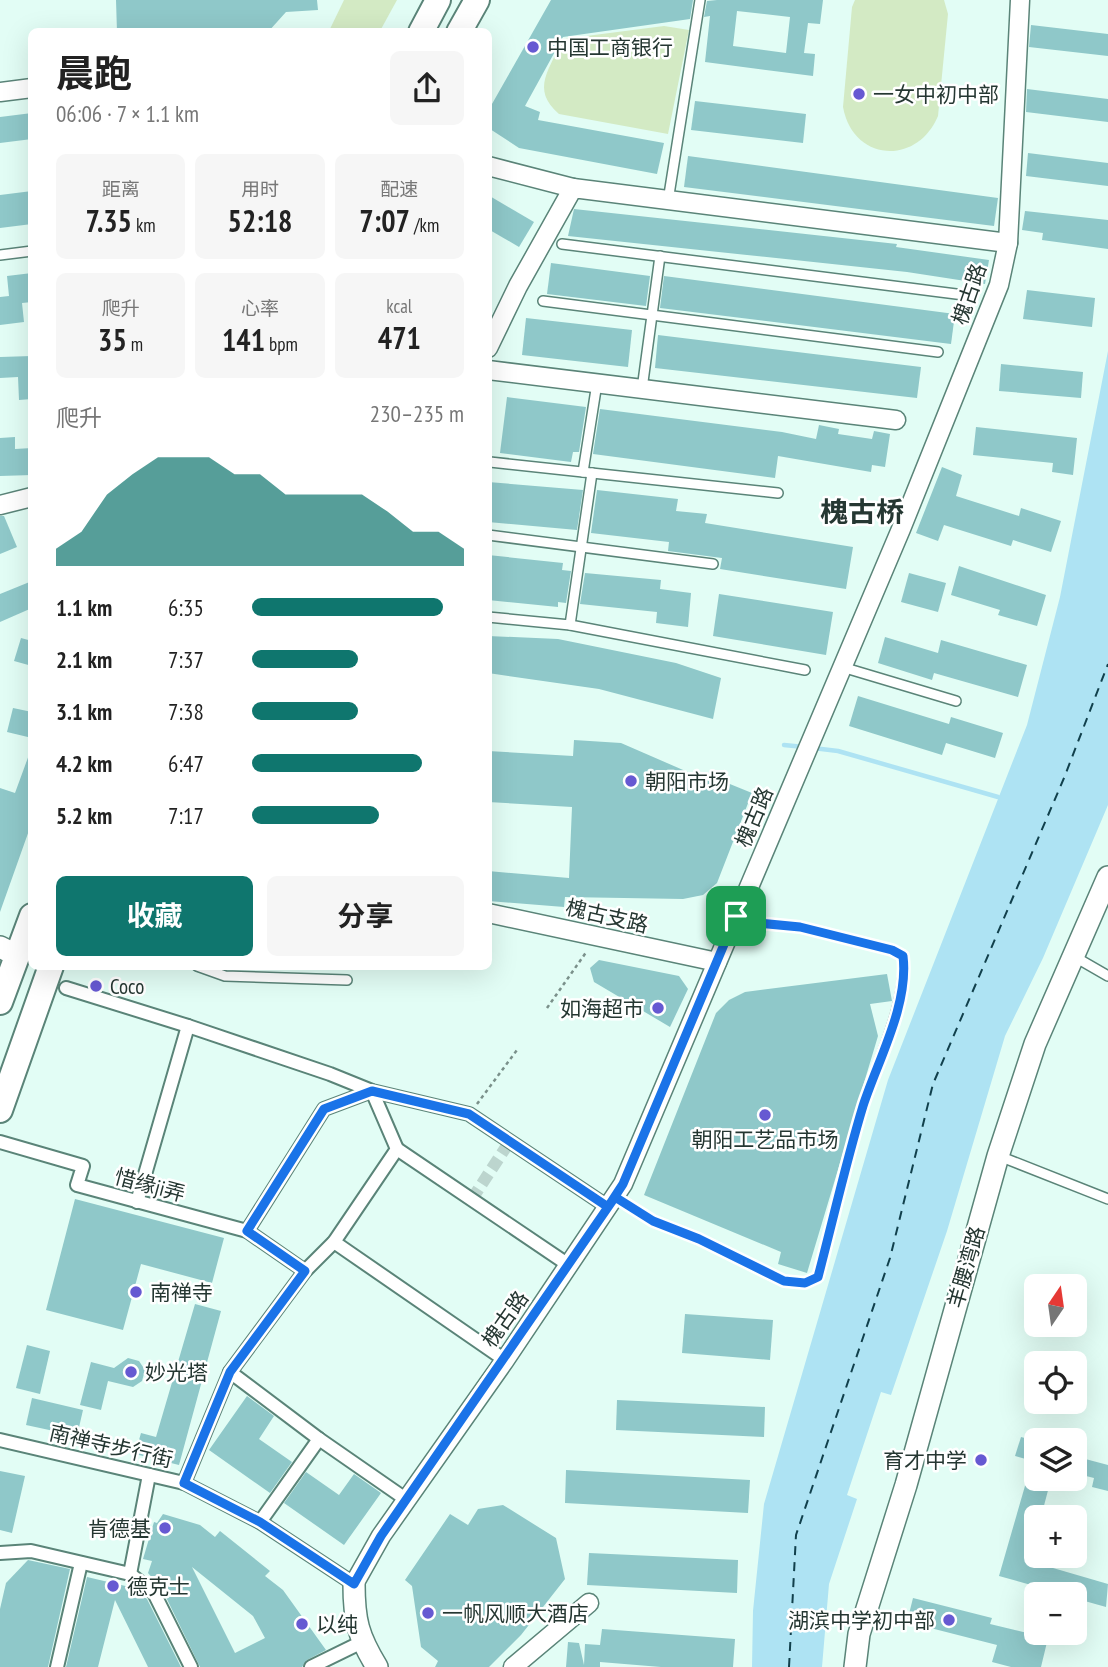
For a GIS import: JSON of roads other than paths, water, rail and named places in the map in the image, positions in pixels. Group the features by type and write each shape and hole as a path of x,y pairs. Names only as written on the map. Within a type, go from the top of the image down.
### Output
{"main road":[{"path":"423,28 438,0"},
{"path":"461,28 477,0"},
{"path":"0,1002 8,951 28,922"},
{"path":"0,1110 50,970"}],"street":[{"name":"槐古路","path":"354,1584 381,1536 570,1266 611,1202 717,962 842,667 999,285 1008,243 1020,0"},
{"path":"0,92 28,88"},
{"path":"492,167 573,188 1008,243"},
{"path":"492,339 517,286 573,188"},
{"path":"492,370 896,420"},
{"path":"0,506 28,498"},
{"name":"羊腰湾路","path":"855,1667 859,1634 906,1485 998,1156 1035,1044 1108,877"},
{"name":"槐古支路","path":"492,914 717,962"},
{"path":"66,988 188,1026 372,1091 469,1114 611,1202"},
{"path":"137,1202 188,1026"},
{"path":"372,1091 397,1149 570,1266"},
{"path":"247,1231 324,1109 372,1091"},
{"name":"惜缘ji弄","path":"0,1142 83,1166 77,1185 247,1231 305,1271"},
{"path":"184,1483 230,1372 305,1271 334,1242 397,1149"},
{"path":"334,1242 505,1360"},
{"path":"230,1372 319,1439 407,1500"},
{"path":"260,1522 319,1439"},
{"name":"南禅寺步行街","path":"0,1440 184,1483 260,1522 354,1584"},
{"path":"130,1574 149,1475"},
{"path":"0,1553 31,1551 130,1574 154,1593 191,1667"},
{"path":"57,1667 81,1563"},
{"path":"354,1584 354,1617 362,1642 377,1667"},
{"path":"513,1667 589,1603"},
{"path":"311,1667 362,1642"}],"lane":[{"path":"668,201 700,0"},
{"path":"562,244 972,296"},
{"path":"0,255 28,252"},
{"path":"642,389 660,256"},
{"path":"543,301 938,352"},
{"path":"570,625 597,383"},
{"path":"492,462 778,492"},
{"path":"492,536 712,564"},
{"path":"492,617 570,625 805,670"},
{"path":"842,667 956,701"},
{"path":"611,1202 699,1239 784,1281 805,1283 818,1277 863,1107 898,1003 904,970 903,956 892,950 800,927 758,923 736,916"},
{"path":"1073,957 1108,976"},
{"path":"208,970 225,976 347,981"},
{"path":"998,1156 1108,1199"}],"water":[{"path":"1108,351 1108,805 1043,958 1005,1036 947,1231 891,1395 881,1392 847,1495 857,1499 829,1584 822,1667 752,1667 753,1611 764,1504 888,1080 1027,725 1060,597"}],"waterway":[{"path":"784,745 804,747"},
{"path":"813,748 838,751 998,797"}],"tunnel":[{"path":"472,1199 510,1141"}],"place":[{"name":"中国工商银行","path":"533,47"},
{"name":"一女中初中部","path":"859,94"},
{"name":"朝阳市场","path":"631,781"},
{"name":"Coco","path":"96,986"},
{"name":"如海超市","path":"658,1008"},
{"name":"朝阳工艺品市场","path":"765,1115"},
{"name":"南禅寺","path":"136,1292"},
{"name":"妙光塔","path":"131,1372"},
{"name":"育才中学","path":"981,1460"},
{"name":"肯德基","path":"165,1528"},
{"name":"德克士","path":"113,1586"},
{"name":"一帆风顺大酒店","path":"428,1613"},
{"name":"湖滨中学初中部","path":"949,1620"},
{"name":"以纯","path":"302,1624"}],"district":[{"name":"槐古桥","path":"862,511"}]}
